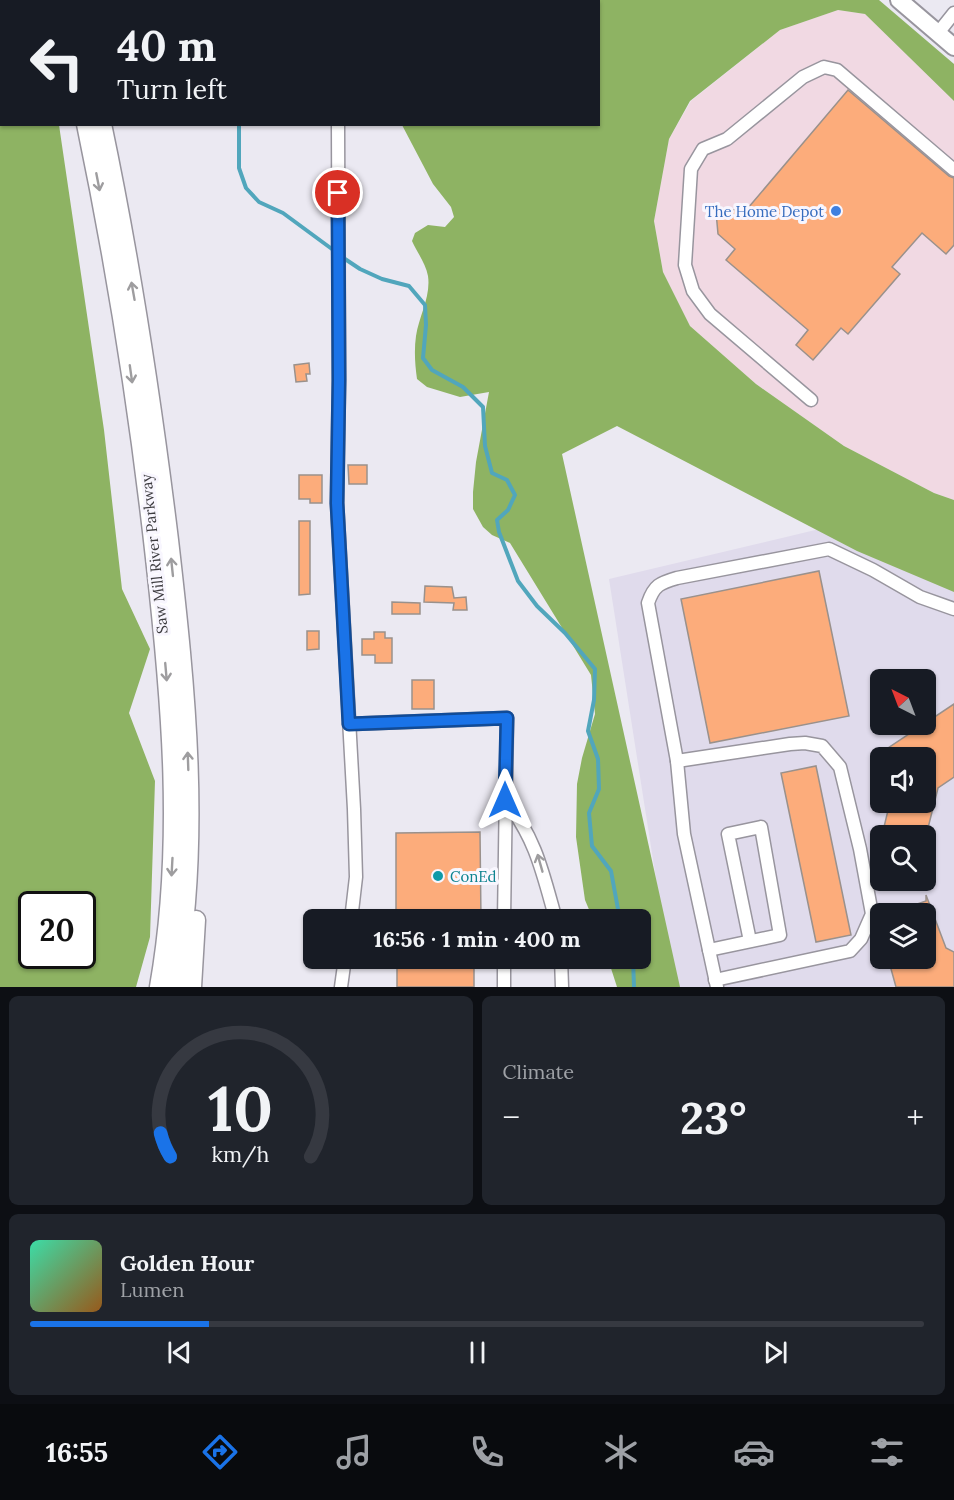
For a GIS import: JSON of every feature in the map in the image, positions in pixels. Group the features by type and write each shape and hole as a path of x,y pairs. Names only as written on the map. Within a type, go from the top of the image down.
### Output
{"highway":[{"name":"Saw Mill River Parkway","path":"86,126 131,376 151,520 165,655 172,756 173,845 167,933 159,987"},
{"name":"Saw Mill River Parkway","path":"102,126 142,342 161,477 181,658 189,794 187,886 175,987"},
{"path":"189,794 197,890 192,987"}],"main road":[{"path":"899,0 949,41"}],"lane":[{"path":"949,41 954,14"},
{"path":"811,400 710,314 689,283 684,255 691,170 703,149 727,140 804,77 824,67 837,70 954,170"},
{"path":"338,126 337,503 356,877 352,909"},
{"path":"677,761 790,744 805,743 822,746 840,767 870,892 872,914 861,939 850,951 716,984 684,834 677,761 648,603 651,593 661,582 829,549 873,570 920,597 954,609"},
{"path":"349,724 507,718 504,909"},
{"path":"505,800 520,819 535,848 553,909"},
{"path":"709,950 780,935 761,827 728,834 750,941"},
{"path":"340,987 343,969"},
{"path":"504,969 504,987"},
{"path":"561,969 562,987"}],"shaded area":[{"path":"838,10 865,14 954,101 954,500 934,493 844,446 756,384 690,326 663,272 654,221 669,139 691,101 780,30"},
{"path":"832,526 954,577 954,987 673,987 609,579"}],"green space":[{"path":"600,0 879,0 954,64 954,101 865,14 838,10 780,30 690,101 669,139 654,221 663,272 690,326 756,384 844,446 934,493 954,500 954,592 857,551 617,426 562,454 680,987 617,987 611,969 651,969 651,909 589,909 585,900 576,837 577,784 595,714 591,675 510,543 492,535 483,527 473,509 476,462 489,392 460,397 427,387 417,379 416,336 426,299 428,276 412,241 415,233 428,225 445,227 454,217 451,207 433,184 403,126 600,126"},
{"path":"0,126 59,126 104,430 122,589 150,649 129,713 155,781 150,937 136,987 0,987"}],"building":[{"name":"The Home Depot","path":"848,90 954,178 954,245 946,254 922,233 892,267 900,274 848,334 841,328 813,360 796,345 808,330 726,260 735,249 718,234 716,212 748,208"},
{"path":"309,363 310,374 306,374 307,381 296,382 294,365"},
{"path":"348,465 367,465 367,484 349,484"},
{"path":"299,475 322,475 322,503 310,503 310,499 299,499"},
{"path":"299,521 310,521 310,594 299,595"},
{"path":"819,571 849,716 710,743 681,599"},
{"path":"425,586 452,587 454,598 466,597 467,610 453,610 454,603 424,602"},
{"path":"392,602 420,603 420,614 392,614"},
{"path":"307,631 319,631 319,649 307,650"},
{"path":"374,632 385,632 385,638 392,638 392,663 375,663 375,655 362,655 362,639 374,639"},
{"path":"412,680 434,680 434,709 412,709"},
{"path":"954,704 954,777 938,788 936,796 936,747 890,747 908,735 936,735 936,716"},
{"path":"816,766 851,935 816,942 781,773"},
{"path":"887,813 932,813 929,825 884,825"},
{"name":"ConEd","path":"480,832 481,909 396,909 396,833"},
{"path":"936,922 946,948 954,952 954,987 896,987 891,969 936,969"},
{"path":"397,969 474,969 474,987 397,987"}],"waterway":[{"path":"239,126 239,168 246,188 259,202 283,213 336,252"},
{"path":"342,257 360,269 382,279 409,286 425,305 423,358 432,370 463,387 483,407 485,446 492,473 507,480 515,495 508,510 497,520 499,532 518,581 537,606 565,633 595,669 594,700 588,731 598,759 599,789 589,813 592,846 611,871 618,909"},
{"path":"633,969 634,987"}],"place":[{"name":"The Home Depot","path":"836,211"},
{"name":"ConEd","path":"438,876"}],"route":[{"path":"338,193 337,503 349,724 507,718 505,800"}]}
